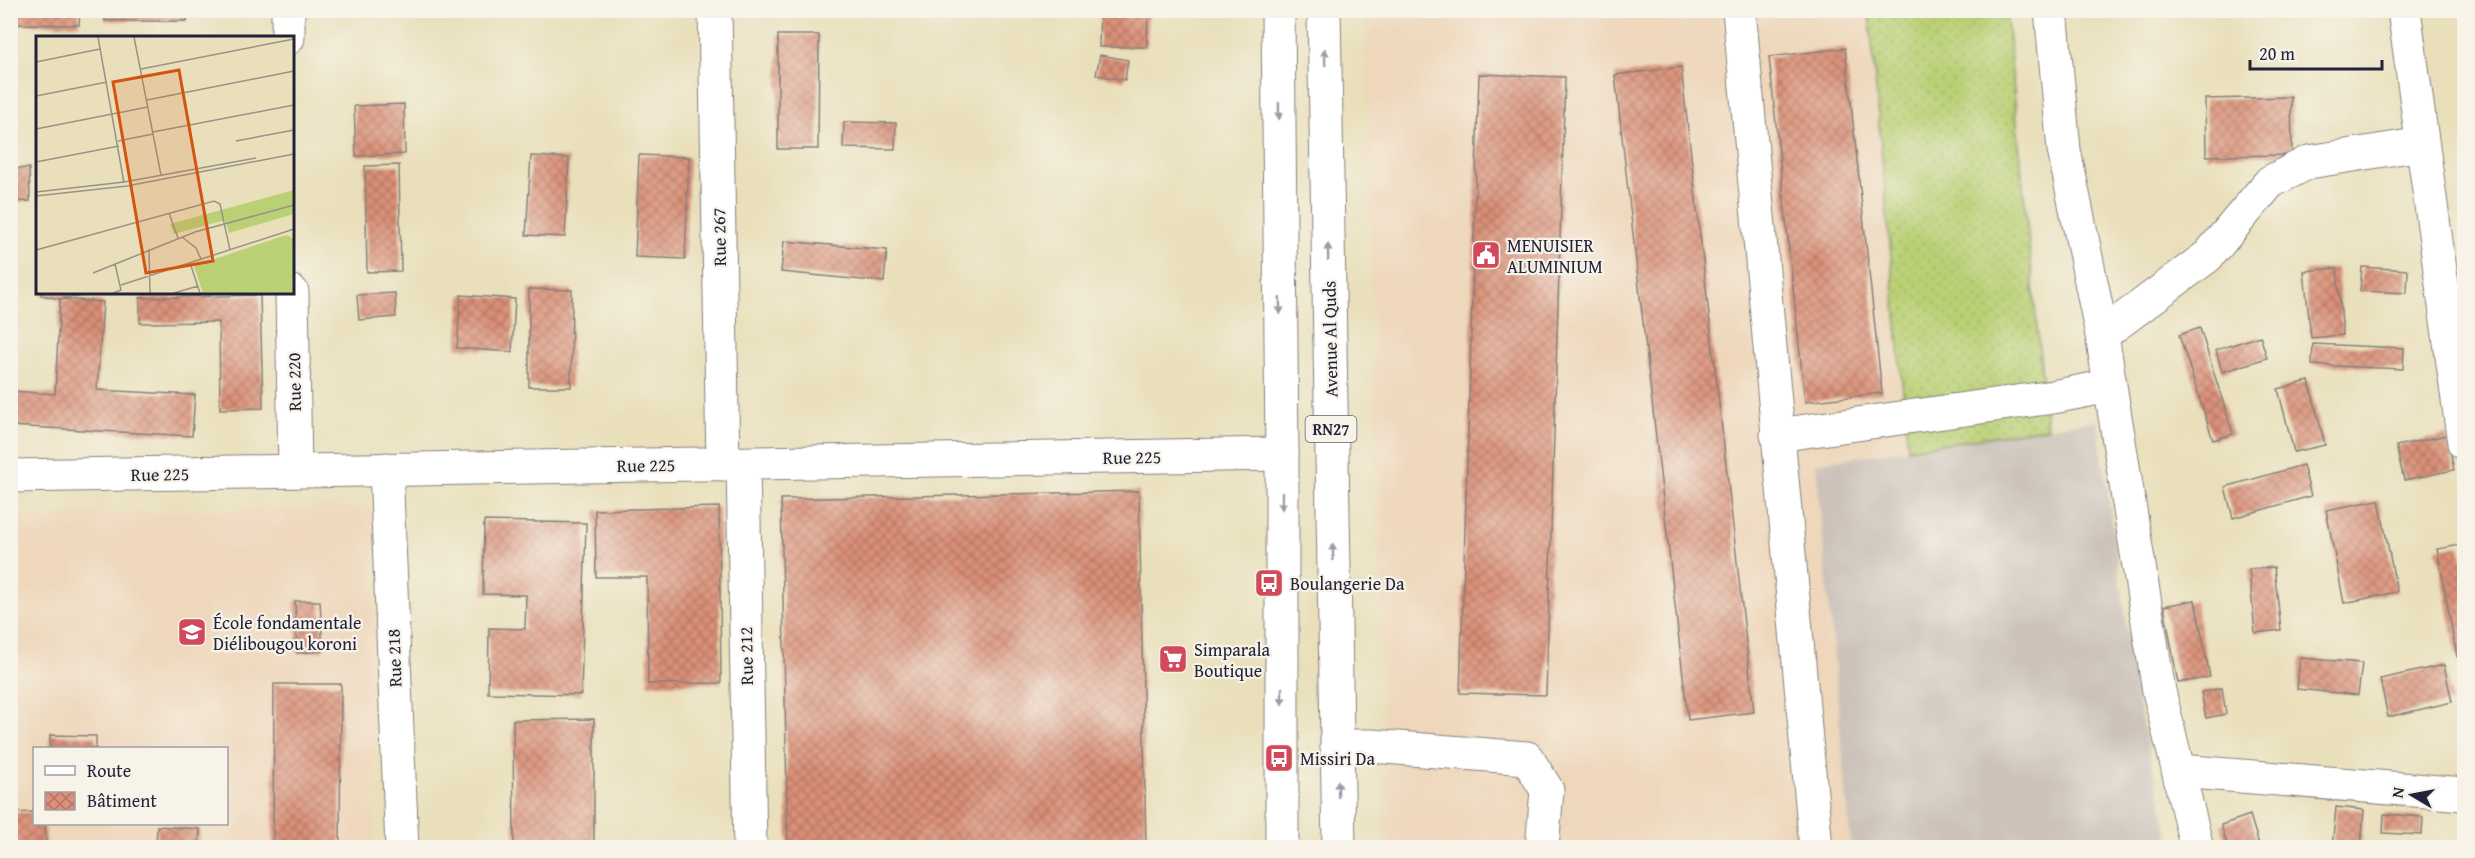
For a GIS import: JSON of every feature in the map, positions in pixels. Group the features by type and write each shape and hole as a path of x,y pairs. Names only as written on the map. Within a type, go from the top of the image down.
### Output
{"street":[{"path":"288,10 288,36"},
{"name":"Rue 267","path":"715,10 733,464"},
{"name":"RN27","path":"1278,10 1282,454 1282,848"},
{"name":"Avenue Al Quds","path":"1324,10 1339,848"},
{"path":"1739,10 1816,848"},
{"path":"2051,10 2064,150 2102,335 2159,691 2197,848"},
{"path":"2404,10 2422,144 2453,284 2464,442"},
{"path":"2102,335 2208,256 2270,182 2309,162 2422,144"},
{"name":"Rue 220","path":"292,294 295,471"},
{"path":"1777,435 2053,397 2109,386"},
{"name":"Rue 225","path":"10,476 1282,454"},
{"name":"Rue 212","path":"733,464 750,848"},
{"name":"Rue 218","path":"387,469 402,848"},
{"path":"1337,746 1372,746 1527,758 1547,790 1542,848"},
{"path":"2178,771 2464,794"}],"shaded area":[{"path":"1365,11 1869,11 1908,449 1816,463 1851,847 1386,847"},
{"path":"2097,420 2138,705 2172,847 1851,847 1816,463"},
{"name":"École fondamentale Diélibougou koroni","path":"374,506 374,847 11,847 10,516"}],"green space":[{"path":"1869,11 2006,11 2047,428 1908,449"}],"building":[{"path":"10,10 80,10 79,25 10,24"},
{"path":"105,10 187,10 187,21 105,21"},
{"path":"1100,10 1148,10 1147,47 1099,47"},
{"path":"778,35 819,35 818,149 778,149"},
{"path":"1845,48 1882,393 1805,402 1769,57"},
{"path":"1100,55 1128,60 1125,80 1096,75"},
{"path":"1681,67 1754,712 1688,720 1615,75"},
{"path":"1479,74 1565,77 1546,695 1460,693"},
{"path":"2291,97 2292,155 2206,156 2205,99"},
{"path":"404,104 405,154 356,156 354,106"},
{"path":"844,122 896,123 895,149 843,148"},
{"path":"639,155 689,157 685,259 635,257"},
{"path":"531,156 569,158 565,237 526,235"},
{"path":"399,165 401,271 367,272 365,166"},
{"path":"29,168 30,201 10,202 10,169"},
{"path":"784,241 887,250 884,282 781,272"},
{"path":"2362,267 2408,270 2407,293 2360,291"},
{"path":"2337,268 2343,335 2311,338 2304,271"},
{"path":"529,289 572,290 571,387 529,387"},
{"path":"395,293 396,317 359,320 357,295"},
{"path":"41,294 89,294 60,299"},
{"path":"260,295 263,408 220,409 219,322 140,323 140,298"},
{"path":"461,295 515,299 512,352 457,348"},
{"path":"60,299 103,302 97,390 195,395 192,436 10,426 10,391 55,394"},
{"path":"2200,328 2233,434 2213,440 2179,335"},
{"path":"2260,336 2267,358 2222,372 2216,350"},
{"path":"2313,344 2404,348 2403,369 2312,365"},
{"path":"2309,381 2325,445 2294,452 2278,389"},
{"path":"2447,435 2454,470 2404,480 2396,446"},
{"path":"2303,465 2311,496 2233,518 2225,487"},
{"path":"1139,491 1146,848 788,848 781,499"},
{"path":"2379,500 2397,592 2344,603 2326,510"},
{"path":"719,507 721,683 648,684 647,577 596,577 595,510"},
{"path":"484,521 586,523 581,695 488,693 489,628 525,629 526,595 483,594"},
{"path":"2460,545 2464,568 2464,656 2457,657 2437,549"},
{"path":"2274,567 2281,630 2255,633 2249,569"},
{"path":"2195,600 2210,677 2178,683 2164,606"},
{"path":"295,601 320,601 323,651 297,653"},
{"path":"2300,658 2362,663 2358,695 2297,689"},
{"path":"2444,665 2452,702 2388,717 2380,679"},
{"path":"274,684 341,684 340,848 273,848"},
{"path":"2222,688 2226,714 2206,718 2201,692"},
{"path":"594,719 594,848 514,848 513,720"},
{"path":"50,735 96,736 96,747 50,747"},
{"path":"2336,807 2364,810 2361,848 2332,848"},
{"path":"33,812 33,825 45,825 46,848 10,848 10,813"},
{"path":"2384,814 2423,817 2422,835 2383,833"},
{"path":"2250,815 2260,848 2228,848 2221,825"},
{"path":"157,826 200,829 199,848 156,848"}],"place":[{"name":"MENUISIER ALUMINIUM","path":"1486,255"},
{"name":"Boulangerie Da","path":"1269,583"},
{"name":"École fondamentale Diélibougou koroni","path":"192,632"},
{"name":"Simparala Boutique","path":"1173,659"},
{"name":"Missiri Da","path":"1279,758"}]}
